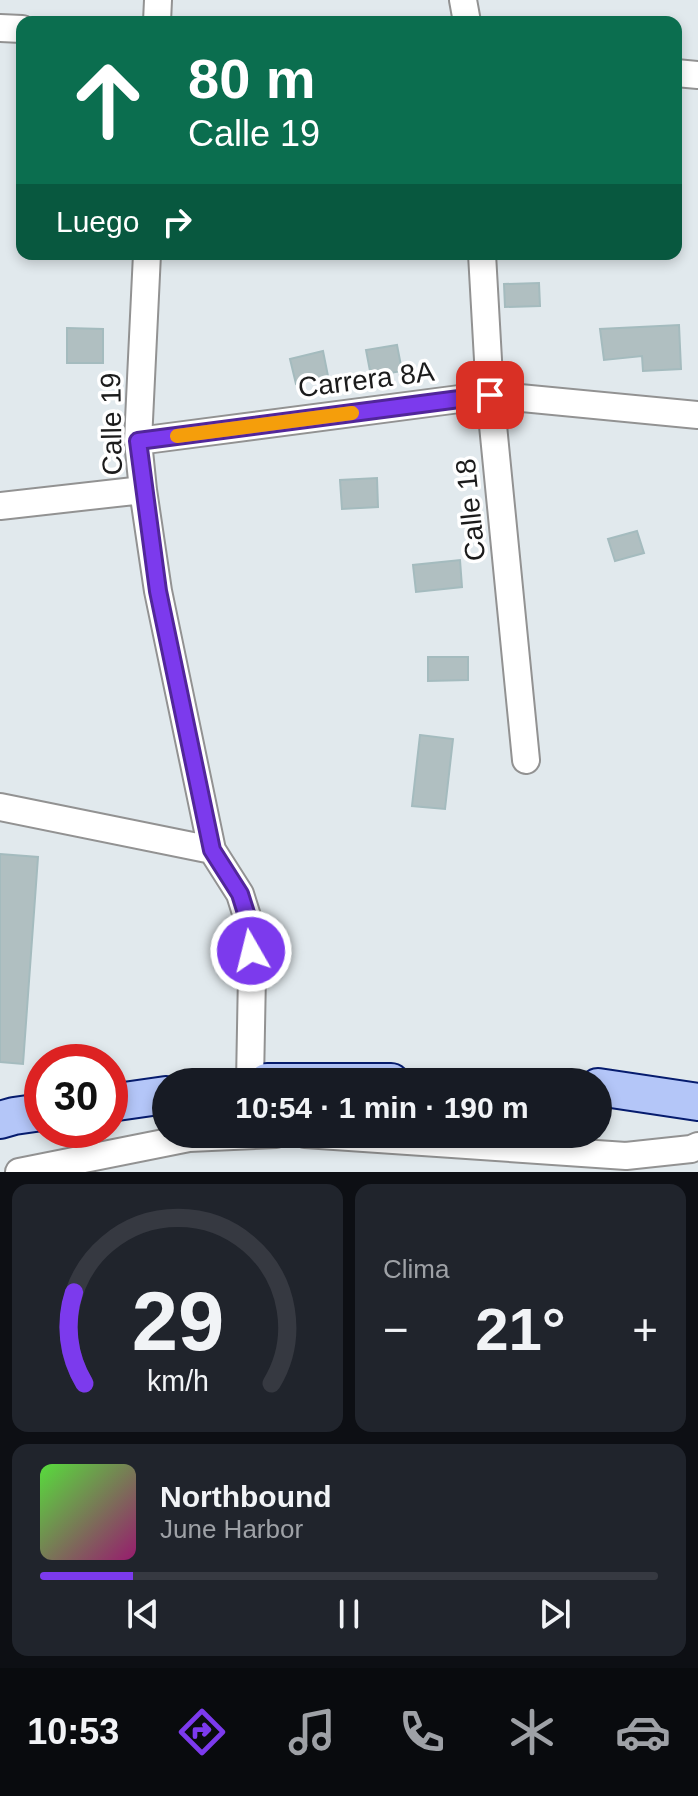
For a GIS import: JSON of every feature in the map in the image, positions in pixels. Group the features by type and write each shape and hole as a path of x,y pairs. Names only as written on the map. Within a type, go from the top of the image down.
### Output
{"street":[{"name":"Calle 19","path":"147,260 138,441 143,490 158,591 212,850"},
{"name":"Calle 18","path":"482,260 490,395 526,760"},
{"name":"Carrera 8A","path":"138,441 490,395 698,415"},
{"path":"0,506 143,490"},
{"path":"0,807 212,850 240,894 251,929 250,1068"},
{"path":"612,1089 698,1102"},
{"path":"128,1100 152,1097"},
{"path":"0,1120 24,1115"},
{"path":"19,1172 152,1145"},
{"path":"509,1148 626,1156 698,1146"}],"building":[{"path":"539,283 540,306 505,307 504,284"},
{"path":"679,325 681,369 643,371 642,356 604,360 600,329"},
{"path":"67,328 103,329 103,363 67,363"},
{"path":"397,345 402,371 371,376 366,350"},
{"path":"323,351 328,376 296,384 290,359"},
{"path":"377,478 378,507 342,509 340,480"},
{"path":"637,531 644,553 615,561 608,539"},
{"path":"460,560 462,587 416,592 413,565"},
{"path":"428,657 468,657 468,680 428,681"},
{"path":"420,735 453,739 445,809 412,806"},
{"path":"0,854 38,857 23,1064 0,1062"}],"slow traffic":[{"path":"177,436 352,413"}],"route":[{"path":"251,951 251,929 240,894 212,850 158,591 138,441 490,395"}]}
